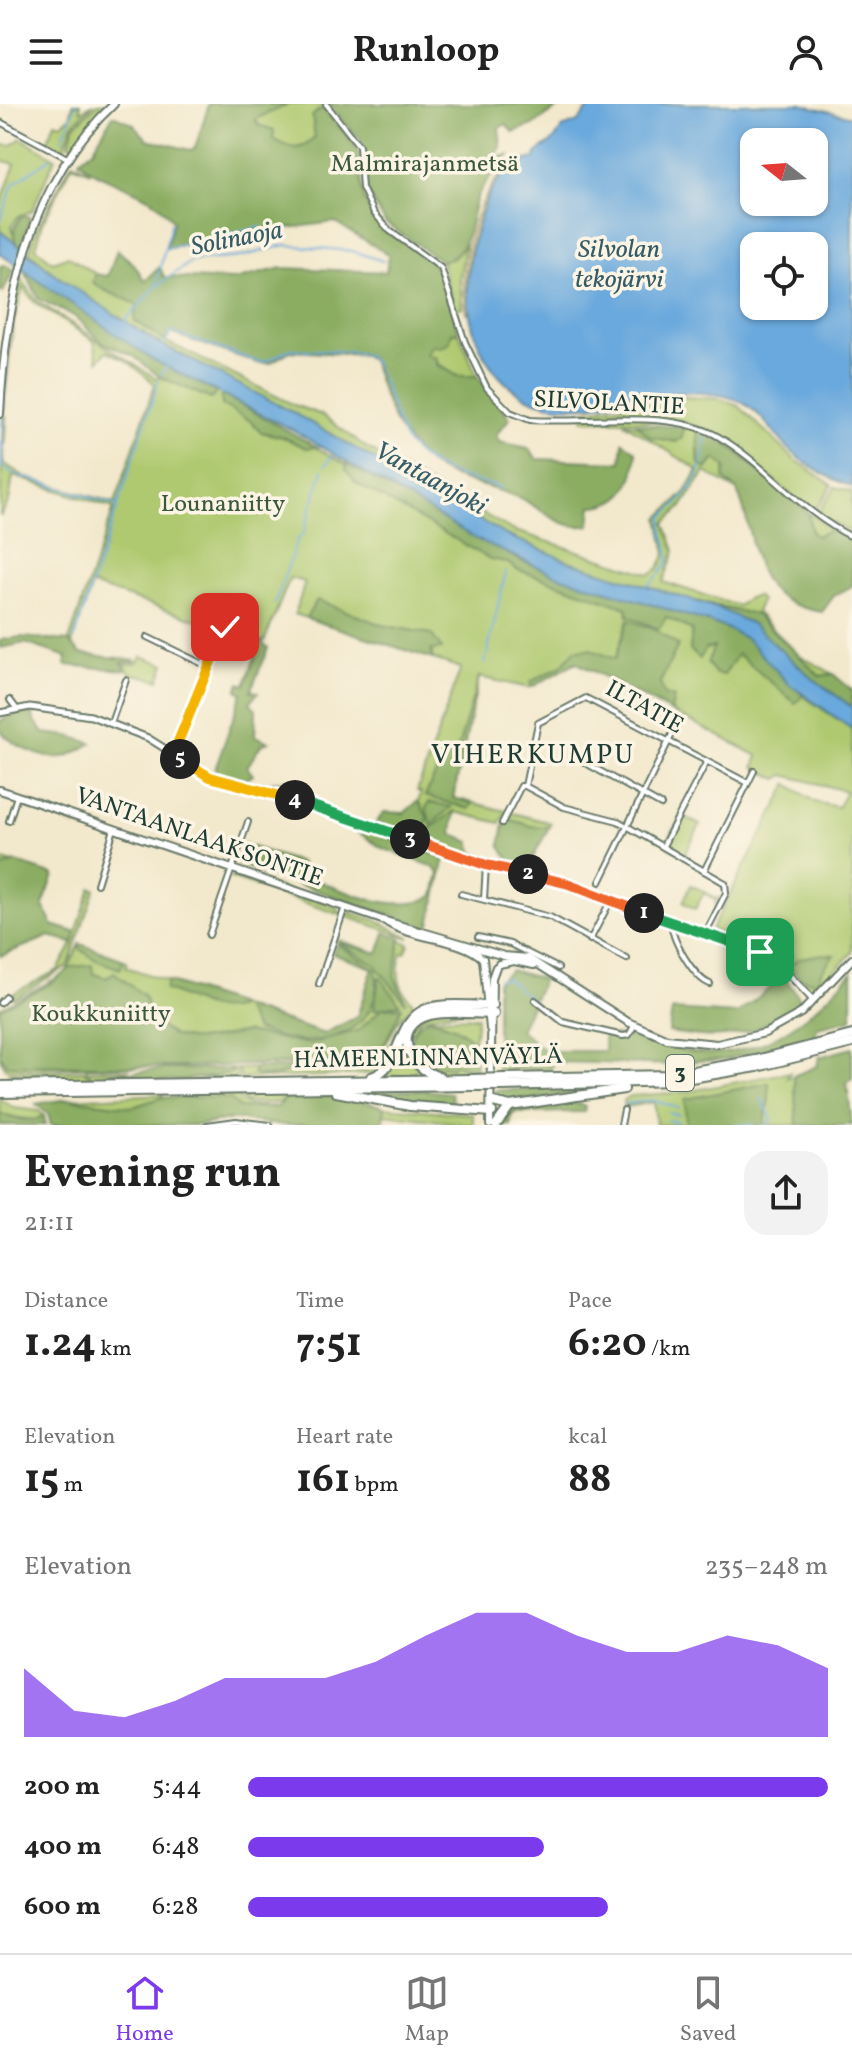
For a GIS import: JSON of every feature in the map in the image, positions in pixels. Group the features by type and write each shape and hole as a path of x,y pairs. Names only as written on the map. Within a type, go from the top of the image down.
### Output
{"highway":[{"path":"350,1080 383,1072 409,1021 425,1009 491,1010"},
{"path":"452,1079 428,1073 414,1064 408,1050 413,1026 429,1015 491,1010"},
{"name":"HÄMEENLINNANVÄYLÄ","path":"0,1093 307,1089 671,1075 756,1060 852,1035"},
{"name":"HÄMEENLINNANVÄYLÄ","path":"504,1082 673,1081 757,1067 852,1043"},
{"name":"HÄMEENLINNANVÄYLÄ","path":"0,1086 452,1079 472,1083"},
{"path":"307,1089 410,1106 492,1107 673,1081"},
{"path":"494,1125 510,1106"}],"main road":[{"path":"0,414 5,342 28,243 69,159 114,104"},
{"name":"VANTAANLAAKSONTIE","path":"0,790 486,957"},
{"path":"491,1010 499,955"},
{"path":"486,957 522,956 634,1026 686,1042 732,1042 778,1026 813,1000 852,959"},
{"path":"486,957 498,966 521,961 545,968"},
{"path":"486,957 493,1048 494,1125"}],"street":[{"name":"SILVOLANTIE","path":"326,104 359,146 362,188 374,213 390,231 441,268 476,367 487,388 510,412 530,420 670,422 703,429 730,445 814,515 852,537"},
{"path":"0,122 69,159"},
{"path":"173,754 225,627"},
{"path":"147,637 209,667"},
{"path":"111,723 126,680"},
{"name":"ILTATIE","path":"525,786 538,723 582,698 592,699 748,783"},
{"path":"10,700 16,708"},
{"path":"0,713 16,708 71,712 111,723 148,738 210,777 312,805 486,865 554,879 610,902 770,957 813,1000"},
{"path":"600,882 680,718"},
{"path":"582,761 661,805"},
{"path":"663,847 706,763"},
{"path":"704,871 754,771"},
{"path":"502,823 521,786 525,786 564,807 626,826 704,871 727,888 705,934"},
{"path":"9,821 17,796"},
{"path":"209,935 248,822"},
{"path":"97,884 114,829"},
{"path":"484,899 486,865"},
{"path":"461,894 550,917 627,959"},
{"path":"590,940 610,902"},
{"path":"319,984 345,907"},
{"path":"672,922 672,935 701,981 710,984"},
{"path":"478,937 521,948 558,968"},
{"path":"486,957 493,940"},
{"path":"0,1003 6,997"},
{"path":"535,1000 572,1025 623,1036 629,1035 634,1026"},
{"path":"621,1125 624,1110"},
{"path":"207,1125 236,1121 270,1125"}],"green space":[{"path":"73,104 80,104 81,111 94,104 73,124 64,148 47,143 55,122 61,124 70,117"},
{"path":"98,104 111,104 73,147 69,143 74,126"},
{"path":"209,104 289,104 255,119 258,125 274,130 273,139 295,148 315,137 312,116 323,108 357,150 362,189 372,215 391,234 429,260 441,275 459,333 452,333 449,344 439,348 432,345 426,355 437,358 437,365 457,376 477,376 510,418 496,435 499,442 528,448 537,459 621,462 623,442 636,451 631,481 620,496 603,505 592,506 590,525 562,523 522,499 463,480 427,462 393,419 373,363 365,355 290,351 270,363 258,363 171,333 165,341 134,320 137,305 93,282 96,274 108,276 117,250 134,264 145,281 160,267 164,277 234,280 282,268 386,272 389,255 335,222 224,236 166,249 173,222 164,210 79,160 93,149 113,115 133,124 147,139 190,150 195,148"},
{"path":"289,104 321,104 323,108 316,112 313,124 316,137 299,148 282,146 267,135 255,119"},
{"name":"Malmirajanmetsä","path":"328,104 564,104 533,125 513,132 506,124 499,128 501,147 494,158 509,155 478,195 464,244 458,252 441,261 385,222 367,191 361,140"},
{"path":"21,138 55,158 32,211 18,216 12,226 15,242 0,231 0,205 15,164 0,160 0,145 12,145"},
{"path":"72,162 91,172 72,165 43,222 36,248 53,262 68,256 96,274 94,282 138,305 134,320 165,341 294,405 322,415 367,448 512,530 649,574 658,569 666,554 659,518 686,492 698,470 624,423 684,431 683,426 697,429 699,464 709,467 715,459 725,465 724,479 738,491 705,472 681,508 665,523 675,551 663,582 738,606 748,598 757,596 761,601 756,612 799,655 833,674 820,676 756,615 679,597 571,562 506,535 292,412 157,342 61,279 29,252 37,228"},
{"path":"20,217 30,218 22,246 15,242 14,229"},
{"path":"465,245 460,278 462,307 455,310 441,261 453,259"},
{"path":"0,266 14,270 3,292 0,290"},
{"path":"24,270 153,360 214,391 215,395 211,399 160,377 132,355 102,342 74,316 39,299"},
{"name":"Lounaniitty","path":"21,278 37,301 157,379 164,366 196,379 368,477 677,612 852,729 852,953 813,993 789,966 794,961 790,952 778,953 711,930 788,784 815,802 838,807 846,791 784,775 778,779 754,767 758,756 576,662 529,688 479,677 453,798 506,811 500,823 455,812 448,845 383,826 409,829 421,792 417,791 461,668 295,614 305,582 290,578 264,642 92,585 72,644 69,641 114,508 13,476 9,501 0,517 3,417 6,416 3,463 27,478 115,503 155,384 126,360 107,351 98,361 94,341 34,302 23,287 13,326 3,414 14,304"},
{"path":"452,333 459,333 477,376 457,376 426,355 432,344"},
{"path":"221,394 317,447 306,448 283,437 261,432 252,422 222,405"},
{"path":"686,397 719,399 739,406 794,459 832,485 814,513 713,432 680,422 584,420 582,411"},
{"path":"637,424 683,427 682,438 676,442 650,437"},
{"path":"697,429 731,448 808,513 812,533 817,536 832,529 852,539 852,586 834,596 822,612 796,605 778,595 765,581 737,491 724,479 726,467 715,459 706,469 699,464"},
{"path":"346,464 521,561 724,627 747,639 802,694 801,699 795,703 738,654 724,675 716,674 707,663 714,647 705,649 700,659 690,650 692,630 666,617 659,629 628,616 627,608 516,569 506,562 490,559 356,483 346,470"},
{"path":"835,487 852,492 852,533 817,515"},
{"path":"808,513 832,529 816,536 812,533"},
{"path":"317,600 382,625 431,634 442,649 431,650 433,659 306,618"},
{"path":"703,604 756,615 820,676 833,674 852,690 852,707 812,678 752,624"},
{"path":"628,620 654,629 678,645 660,683 664,695 674,698 671,710 677,715 576,662 532,687 530,682 561,666 575,650 590,649 615,659"},
{"path":"21,637 69,641 81,654 137,660 122,663 126,670 65,665 67,657 25,643 0,648 0,640"},
{"path":"260,642 268,648 251,691 258,692 250,703 256,709 255,736 269,742 261,745 247,767 253,775 244,781 253,784 289,780 294,787 288,793 213,775 242,693 237,690 240,683 245,685"},
{"path":"141,656 165,664 159,680 130,673 124,665 138,662"},
{"path":"479,677 453,798 473,803 469,809 425,796 446,753 456,754"},
{"path":"34,713 33,718 44,733 92,743 67,756 46,756 20,746 0,730 0,721 15,714"},
{"path":"418,801 427,816 426,830 401,831 376,823 384,812 404,813"},
{"path":"25,802 106,829 110,837 23,807"},
{"path":"429,802 451,807 431,825 426,808"},
{"path":"454,811 452,834 470,842 474,853 485,857 485,862 416,839"},
{"path":"509,812 551,823 527,869 514,868 506,853 502,833"},
{"path":"681,815 700,825 684,856 666,844"},
{"path":"506,818 531,826 549,827 527,869 514,868 500,845"},
{"path":"341,821 445,858 429,928 237,864 244,844 301,863 305,875 369,899 404,904 434,895 439,873 432,866 382,848"},
{"path":"0,859 54,875 43,905 52,925 76,932 91,888 95,889 68,966 14,998 12,994 58,970 73,943 50,936 0,956"},
{"path":"15,862 54,875 43,905 52,925 76,933 73,943 50,936 0,956 0,868"},
{"path":"237,874 337,907 341,915 231,878"},
{"path":"691,885 717,899 720,896 715,904 715,900 704,893 695,909 683,902"},
{"path":"349,912 378,921 410,938 344,916"},
{"name":"Koukkuniitty","path":"385,933 409,944 402,953 399,974 404,992 414,1004 400,1018 375,1063 6,1069 0,1059 0,1008 66,973 80,944 127,961 126,967 324,1034 357,1017 373,968 333,954 338,940 378,953"},
{"path":"385,933 401,938 394,976 406,1003 375,965 337,942 378,953"},
{"path":"80,944 124,960 120,969 96,960 79,948"},
{"path":"337,944 373,968 333,954"},
{"path":"834,955 821,972 818,983 800,978 789,966 800,958"},
{"name":"Koukkuniitty","path":"92,965 93,973 106,978 114,972 144,996 152,1021 174,1036 190,1039 210,1039 246,1032 310,1044 359,1030 382,1008 402,1007 379,1056 372,1061 178,1067 7,1065 0,1055 0,1008 50,984 72,967"},
{"path":"373,968 376,970 377,986 369,1011 351,1029 339,1035 303,1041 276,1036 256,1030 243,1007 324,1034 357,1017"},
{"path":"510,970 543,979 520,1030 545,1051 604,1051 604,1034 641,1037 694,1052 741,1050 783,1033 819,1006 852,972 852,1019 817,1027 815,1040 790,1042 725,1060 682,1065 554,1062 551,1069 510,1070 497,1074 497,982"},
{"path":"784,977 802,1001 753,1030 714,1037 669,1032 672,1010 737,1014"},
{"path":"381,978 400,1004 374,1010"},
{"path":"167,981 241,1006 222,1010 202,1005 165,990"},
{"path":"431,1001 479,1001 433,1005 385,1065 372,1074 240,1079 240,1069 256,1068 254,1071 258,1077 274,1077 289,1071 367,1071 368,1067 381,1062 405,1016"},
{"path":"434,1009 478,1011 427,1017 414,1022 407,1029 412,1020"},
{"path":"477,1017 474,1041 456,1028 429,1018"},
{"path":"429,1018 456,1028 474,1041 476,1070 453,1064 452,1068 421,1063 422,1055 413,1050 412,1035"},
{"path":"406,1033 404,1042 410,1057 424,1076 385,1076"},
{"path":"410,1039 422,1055 422,1063 451,1068 453,1064 476,1070 476,1075 435,1073 415,1060"},
{"path":"852,1048 852,1079 847,1082 852,1125 797,1125 794,1076 817,1066 819,1057"},
{"path":"368,1067 367,1071 289,1071 274,1077 253,1075 256,1068"},
{"path":"164,1069 228,1069 234,1072 169,1081 105,1075"},
{"path":"228,1069 238,1069 237,1079 194,1079 233,1070"},
{"path":"130,1070 106,1075 139,1079 95,1079 86,1071"},
{"path":"83,1071 91,1078 13,1080 8,1076 9,1072"},
{"path":"790,1072 787,1078 803,1072 801,1125 656,1125 654,1102 624,1107 624,1100 630,1096 686,1092"},
{"path":"769,1083 769,1103 763,1125 686,1125 685,1099"},
{"path":"567,1089 576,1093 508,1103 497,1099 496,1090"},
{"path":"375,1091 451,1093 453,1103 375,1095"},
{"path":"238,1093 240,1101 248,1105 384,1113 385,1107 473,1114 473,1125 385,1114 382,1125 279,1125 235,1119 199,1125 136,1125 135,1110 206,1100 183,1098 186,1094"},
{"path":"240,1093 291,1093 279,1103 245,1102"},
{"path":"291,1093 355,1099 385,1107 382,1125 279,1125 235,1119 199,1125 51,1125 48,1114 36,1104 68,1099 133,1107 163,1097 230,1098 239,1108 278,1107"},
{"path":"163,1094 163,1097 133,1107 68,1099"},
{"path":"0,1099 14,1108 39,1111 44,1116 36,1120 4,1116 0,1113"},
{"path":"563,1100 585,1106 584,1112 513,1113 510,1125 499,1125 511,1109"},
{"path":"0,1113 22,1120 44,1116 46,1125 0,1125"}],"sand":[{"path":"501,173 503,175 485,204 473,240 467,278 471,312 467,313 464,276 469,239 482,204"}],"water":[{"name":"Silvolan tekojärvi","path":"592,104 801,104 852,117 852,487 802,460 754,411 728,397 695,392 596,405 564,406 534,401 508,385 484,355 471,322 468,288 474,237 483,209 499,179 515,165 535,158 536,153 554,140 562,128 578,122"},
{"path":"0,231 61,279 157,342 292,412 506,535 571,562 720,609 752,624 812,678 852,707 852,729 789,684 747,639 724,627 559,576 478,540 293,430 153,360 0,254"}],"waterway":[{"path":"62,140 76,104"},
{"path":"0,222 13,184 50,158"},
{"path":"156,285 171,224"},
{"path":"166,249 261,227"},
{"name":"Solinaoja","path":"125,321 155,288 192,261 240,257 285,245 352,251 383,261"},
{"name":"Vantaanjoki","path":"163,346 171,332 259,362 292,349 366,355 378,370 403,435 418,454 452,474 502,488"},
{"path":"4,413 6,366"},
{"path":"161,375 167,366"},
{"path":"74,639 159,380"},
{"path":"4,418 2,466 11,473 117,505"},
{"path":"648,585 660,574 669,558 663,517 695,482 702,461 705,435"},
{"path":"325,465 333,456"},
{"path":"275,604 297,540 303,534 323,470"},
{"path":"485,663 506,571"},
{"path":"498,979 506,978 535,1002"},
{"path":"762,1099 772,1120 764,1125"},
{"path":"625,1104 652,1100 678,1108"},
{"path":"669,1113 679,1115"},
{"path":"667,1120 679,1122"},
{"path":"733,1125 753,1125"}],"district":[{"name":"VIHERKUMPU","path":"533,755"}],"route":[{"path":"225,627 173,754 198,771 486,865 554,879 610,902 760,952"}]}
